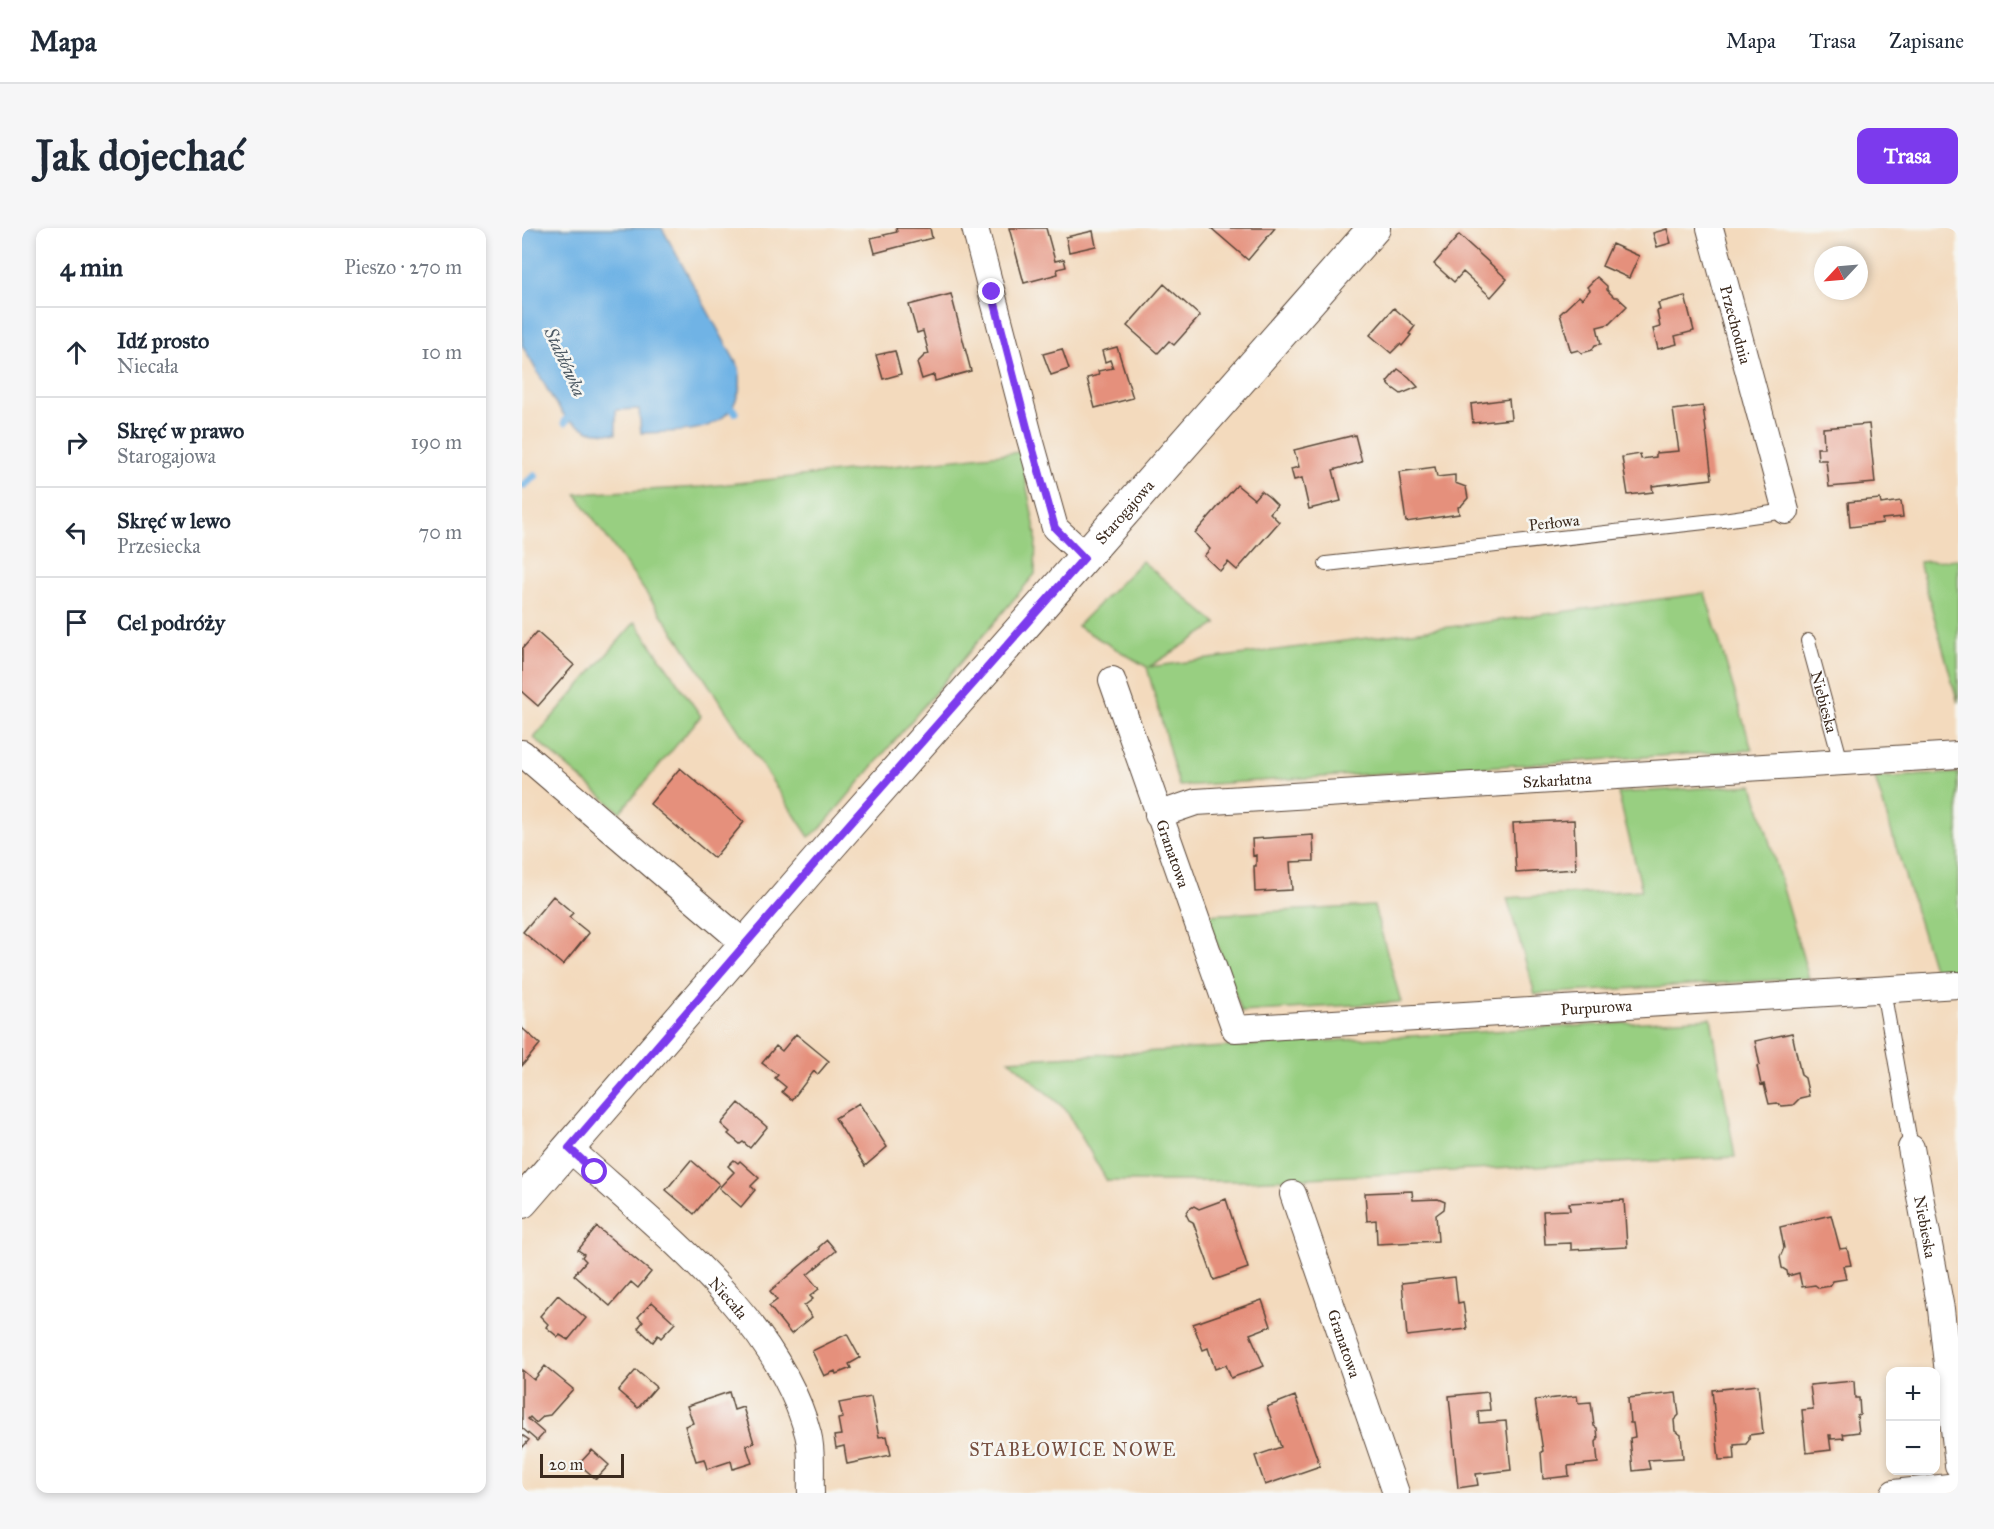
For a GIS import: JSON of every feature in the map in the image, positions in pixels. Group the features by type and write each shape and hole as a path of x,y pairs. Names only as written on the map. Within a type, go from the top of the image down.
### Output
{"street":[{"path":"975,228 1055,528 1084,558"},
{"name":"Starogajowa","path":"522,1202 745,944 1374,228"},
{"name":"Przechodnia","path":"1710,228 1786,511"},
{"name":"Granatowa","path":"1112,680 1235,1029"},
{"path":"522,753 745,944"},
{"name":"Szkarłatna","path":"1158,815 1196,802 1958,755"},
{"name":"Purpurowa","path":"1235,1029 1958,985"},
{"name":"Niecała","path":"569,1148 710,1276 770,1348 795,1392 809,1436 811,1493"},
{"name":"Niebieska","path":"1911,1148 1941,1309 1958,1465"},
{"name":"Granatowa","path":"1293,1194 1396,1493"},
{"path":"1894,1493 1958,1486"}],"lane":[{"name":"Perłowa","path":"1326,564 1711,522 1786,511"},
{"name":"Niebieska","path":"1808,641 1841,762"},
{"name":"Niebieska","path":"1883,990 1911,1148"}],"green space":[{"path":"1020,452 1036,534 1035,574 820,829 809,837 678,638 576,494 701,487"},
{"path":"1958,559 1958,703 1919,562"},
{"path":"1142,561 1217,624 1149,667 1705,593 1752,750 1179,786 1147,667 1077,626"},
{"path":"635,622 701,716 620,812 534,738"},
{"path":"1958,773 1958,969 1934,971 1875,778"},
{"path":"1753,785 1809,978 1535,994 1507,898 1642,890 1618,793"},
{"path":"1374,906 1401,1002 1242,1012 1206,915"},
{"path":"1711,1018 1735,1157 1246,1181 1107,1181 1066,1110 1009,1060"}],"water":[{"name":"Stabłówka","path":"522,228 662,228 739,368 739,392 729,412 708,426 668,432 641,433 639,409 616,410 616,434 589,431 567,419 522,345"}],"building":[{"path":"896,228 930,228 932,238 875,253 871,238 897,232"},
{"path":"1009,228 1046,228 1055,261 1064,259 1066,267 1057,269 1058,274 1024,283"},
{"path":"1211,228 1275,228 1248,260"},
{"path":"1667,229 1671,243 1657,247 1653,233"},
{"path":"1093,231 1096,246 1069,252 1066,237"},
{"path":"1459,235 1507,279 1491,297 1463,272 1454,282 1434,264"},
{"path":"1612,244 1639,256 1629,278 1602,266"},
{"path":"1597,277 1614,297 1627,306 1609,324 1597,327 1601,344 1582,353 1578,350 1571,352 1560,314 1579,296 1582,299 1590,290 1587,287"},
{"path":"1164,284 1200,316 1174,345 1169,341 1158,353 1127,326"},
{"path":"951,294 971,371 935,381 934,375 922,379 917,363 929,354 923,331 917,333 909,305"},
{"path":"1685,296 1694,331 1675,336 1677,344 1658,349 1653,329 1660,327 1658,303"},
{"path":"1394,308 1415,326 1402,346 1400,344 1391,353 1370,335"},
{"path":"1117,347 1133,398 1095,408 1087,378 1099,375 1098,371 1113,368 1110,360 1105,362 1102,351"},
{"path":"1062,349 1069,369 1051,375 1043,354"},
{"path":"895,351 901,374 883,379 876,355"},
{"path":"1398,369 1418,387 1401,394 1390,386 1387,382"},
{"path":"1509,399 1511,419 1473,423 1471,404"},
{"path":"1703,406 1712,479 1652,486 1653,492 1628,495 1622,457 1640,454 1641,459 1656,457 1656,453 1679,451 1673,410"},
{"path":"1869,424 1875,483 1829,487 1826,460 1818,460 1817,448 1824,448 1823,428"},
{"path":"1355,435 1362,462 1333,470 1341,501 1309,509 1302,478 1294,480 1291,469 1299,467 1294,450"},
{"path":"1435,467 1437,477 1455,475 1455,483 1466,487 1468,498 1458,507 1459,514 1406,522 1399,472"},
{"path":"1237,485 1254,499 1261,491 1269,497 1277,505 1270,513 1279,522 1237,570 1228,562 1220,571 1204,556 1210,549 1195,533"},
{"path":"1880,499 1881,504 1901,501 1903,517 1882,519 1883,523 1850,527 1848,502"},
{"path":"537,632 574,665 538,706 522,692 522,649"},
{"path":"680,768 744,822 714,858 650,804"},
{"path":"1574,820 1576,869 1516,873 1513,823"},
{"path":"1313,835 1314,861 1290,862 1292,890 1255,892 1256,855 1253,856 1252,839"},
{"path":"553,896 573,913 569,917 589,933 563,965 523,932"},
{"path":"522,1028 540,1044 522,1066"},
{"path":"1792,1033 1801,1075 1805,1078 1809,1096 1800,1098 1793,1105 1769,1104 1764,1084 1761,1085 1755,1041"},
{"path":"796,1034 829,1061 818,1074 814,1071 792,1100 782,1092 786,1087 775,1078 778,1075 762,1063 776,1046 782,1051"},
{"path":"739,1103 767,1127 750,1148 743,1142 740,1144 728,1134 730,1132 721,1124"},
{"path":"859,1103 887,1147 865,1166 835,1118"},
{"path":"691,1160 719,1184 694,1214 666,1190"},
{"path":"734,1160 738,1163 740,1161 759,1178 751,1186 755,1190 741,1207 719,1188 734,1172 728,1166"},
{"path":"1412,1191 1413,1200 1438,1199 1445,1202 1444,1209 1436,1215 1438,1241 1377,1244 1376,1220 1367,1221 1365,1193"},
{"path":"1226,1199 1248,1268 1214,1280 1193,1222 1186,1214 1194,1206 1199,1209"},
{"path":"1624,1200 1627,1247 1571,1250 1571,1243 1545,1244 1543,1211 1570,1210 1569,1203"},
{"path":"1831,1215 1840,1249 1847,1248 1851,1265 1843,1266 1846,1279 1833,1281 1830,1286 1819,1288 1815,1285 1802,1287 1799,1273 1788,1276 1787,1271 1782,1268 1780,1257 1784,1248 1780,1227"},
{"path":"597,1227 651,1272 638,1288 631,1282 610,1306 574,1275 586,1261 582,1257 584,1254 578,1250"},
{"path":"827,1240 836,1251 807,1275 819,1289 810,1296 813,1299 804,1306 812,1317 791,1334 769,1306 777,1300 770,1291 820,1249 819,1247"},
{"path":"1455,1277 1458,1303 1463,1302 1467,1329 1407,1336 1402,1283"},
{"path":"558,1295 586,1318 568,1340 560,1335 558,1337 546,1327 548,1324 540,1316"},
{"path":"1262,1300 1271,1326 1250,1334 1264,1366 1231,1378 1226,1365 1215,1369 1208,1348 1203,1350 1193,1324"},
{"path":"652,1302 675,1323 661,1338 658,1335 653,1342 638,1328 643,1322 638,1317"},
{"path":"847,1334 860,1358 849,1364 851,1368 824,1376 812,1351"},
{"path":"545,1366 573,1389 550,1415 544,1416 536,1423 530,1417 528,1419 544,1433 537,1441 522,1428 522,1370 534,1380"},
{"path":"636,1370 656,1387 638,1408 618,1391"},
{"path":"1854,1381 1855,1398 1859,1398 1860,1414 1857,1415 1859,1432 1843,1434 1844,1438 1831,1439 1829,1435 1831,1450 1806,1453 1802,1410 1813,1409 1810,1385"},
{"path":"1758,1385 1763,1433 1749,1435 1746,1444 1734,1445 1735,1459 1719,1460 1712,1390"},
{"path":"729,1392 734,1410 743,1407 754,1443 746,1445 752,1463 733,1469 731,1461 707,1469 704,1459 696,1461 685,1426 693,1423 687,1406"},
{"path":"1488,1392 1490,1410 1478,1411 1479,1423 1506,1421 1511,1470 1476,1474 1478,1485 1458,1488 1449,1396"},
{"path":"1676,1393 1679,1415 1674,1420 1675,1431 1681,1435 1683,1458 1648,1460 1650,1469 1633,1471 1630,1438 1635,1437 1633,1423 1630,1423 1628,1398"},
{"path":"1295,1396 1320,1466 1265,1485 1255,1456 1281,1447 1267,1407"},
{"path":"1577,1396 1578,1403 1591,1402 1594,1426 1597,1428 1598,1463 1568,1466 1569,1476 1543,1479 1541,1452 1543,1451 1535,1400"},
{"path":"871,1397 879,1437 887,1436 891,1455 847,1464 844,1446 836,1448 834,1436 841,1435 838,1419 843,1418 839,1403"},
{"path":"522,1435 529,1440 522,1448"},
{"path":"592,1450 609,1465 596,1479 579,1464"}],"waterway":[{"path":"732,409 735,412"},
{"path":"524,485 535,476"}],"district":[{"name":"STABŁOWICE NOWE","path":"1073,1450"}],"route":[{"path":"595,1172 569,1148 830,846 1084,558 1078,549 1055,528 992,292"}]}
